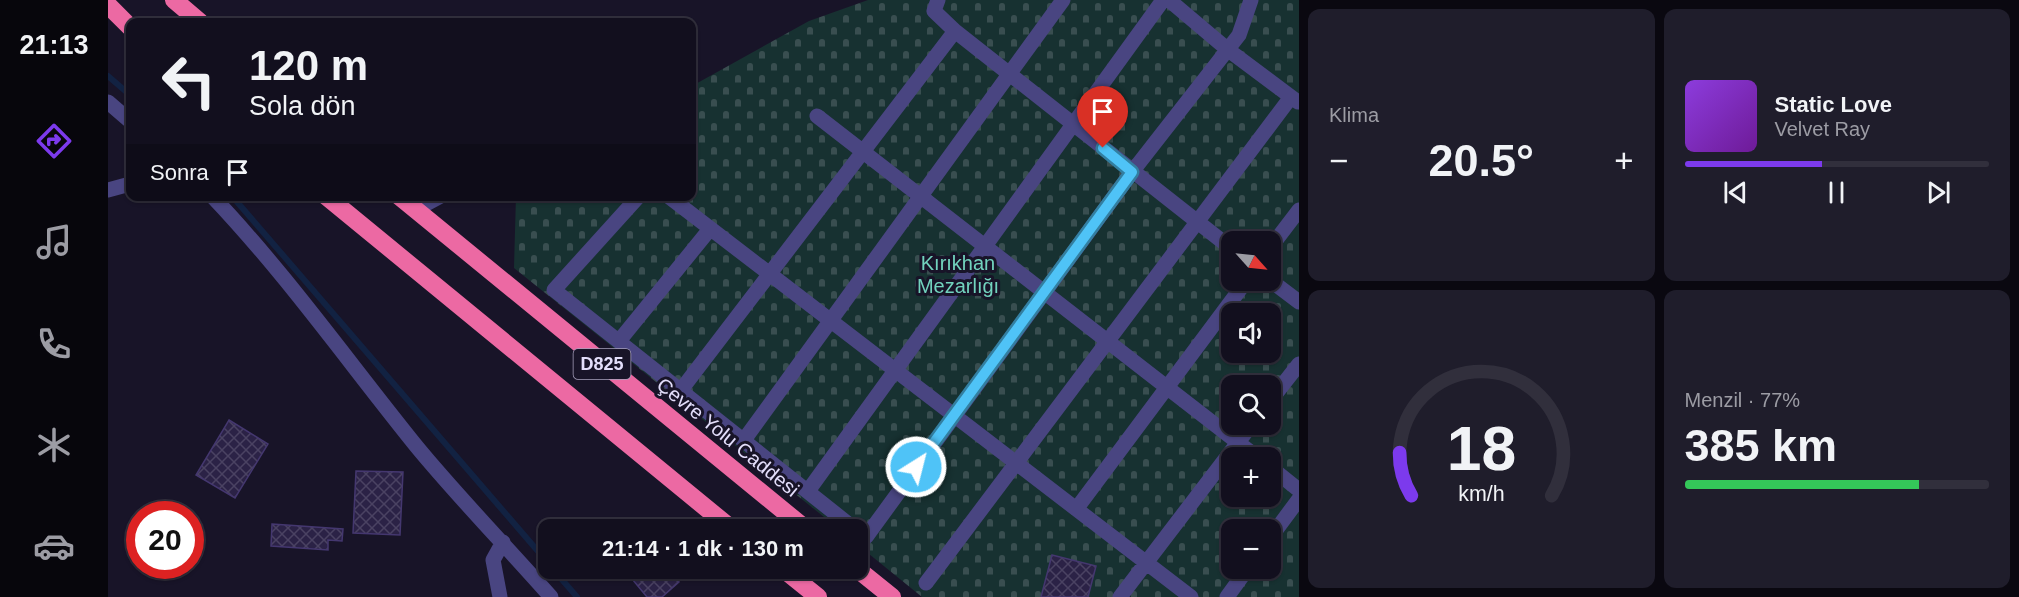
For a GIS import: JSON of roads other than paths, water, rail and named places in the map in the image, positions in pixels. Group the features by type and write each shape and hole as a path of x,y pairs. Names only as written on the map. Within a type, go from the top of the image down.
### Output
{"highway":[{"path":"174,0 195,18"},
{"path":"108,5 126,23"},
{"name":"D825","path":"332,201 720,519"},
{"name":"Çevre Yolu Caddesi","path":"405,201 794,519"},
{"path":"868,578 892,597"},
{"path":"796,579 819,597"}],"street":[{"path":"938,0 934,11 955,31 1221,241"},
{"path":"744,440 1063,0"},
{"path":"808,491 1163,0"},
{"path":"927,582 1197,222 1295,100 1227,49 1169,0"},
{"path":"868,534 1132,172 1239,35 1251,0"},
{"path":"681,390 955,31"},
{"path":"108,102 126,118"},
{"path":"817,116 1245,447"},
{"path":"108,190 126,185"},
{"path":"217,201 334,339 418,448 551,597"},
{"path":"415,210 432,201"},
{"path":"634,201 554,290 843,519"},
{"path":"674,201 1191,597"},
{"path":"1281,234 1299,210"},
{"path":"619,341 710,229"},
{"path":"1281,288 1299,302"},
{"path":"1077,508 1238,291"},
{"path":"1281,387 1299,364"},
{"path":"1120,597 1244,435"},
{"path":"1281,476 1299,490"},
{"path":"1281,523 1299,499"},
{"path":"500,597 493,560 503,542"},
{"path":"1227,597 1240,579"}],"waterway":[{"path":"108,76 126,92"},
{"path":"236,201 538,551"},
{"path":"561,579 577,597"}],"park label":[{"name":"Kırıkhan Mezarlığı","path":"958,274"}]}
